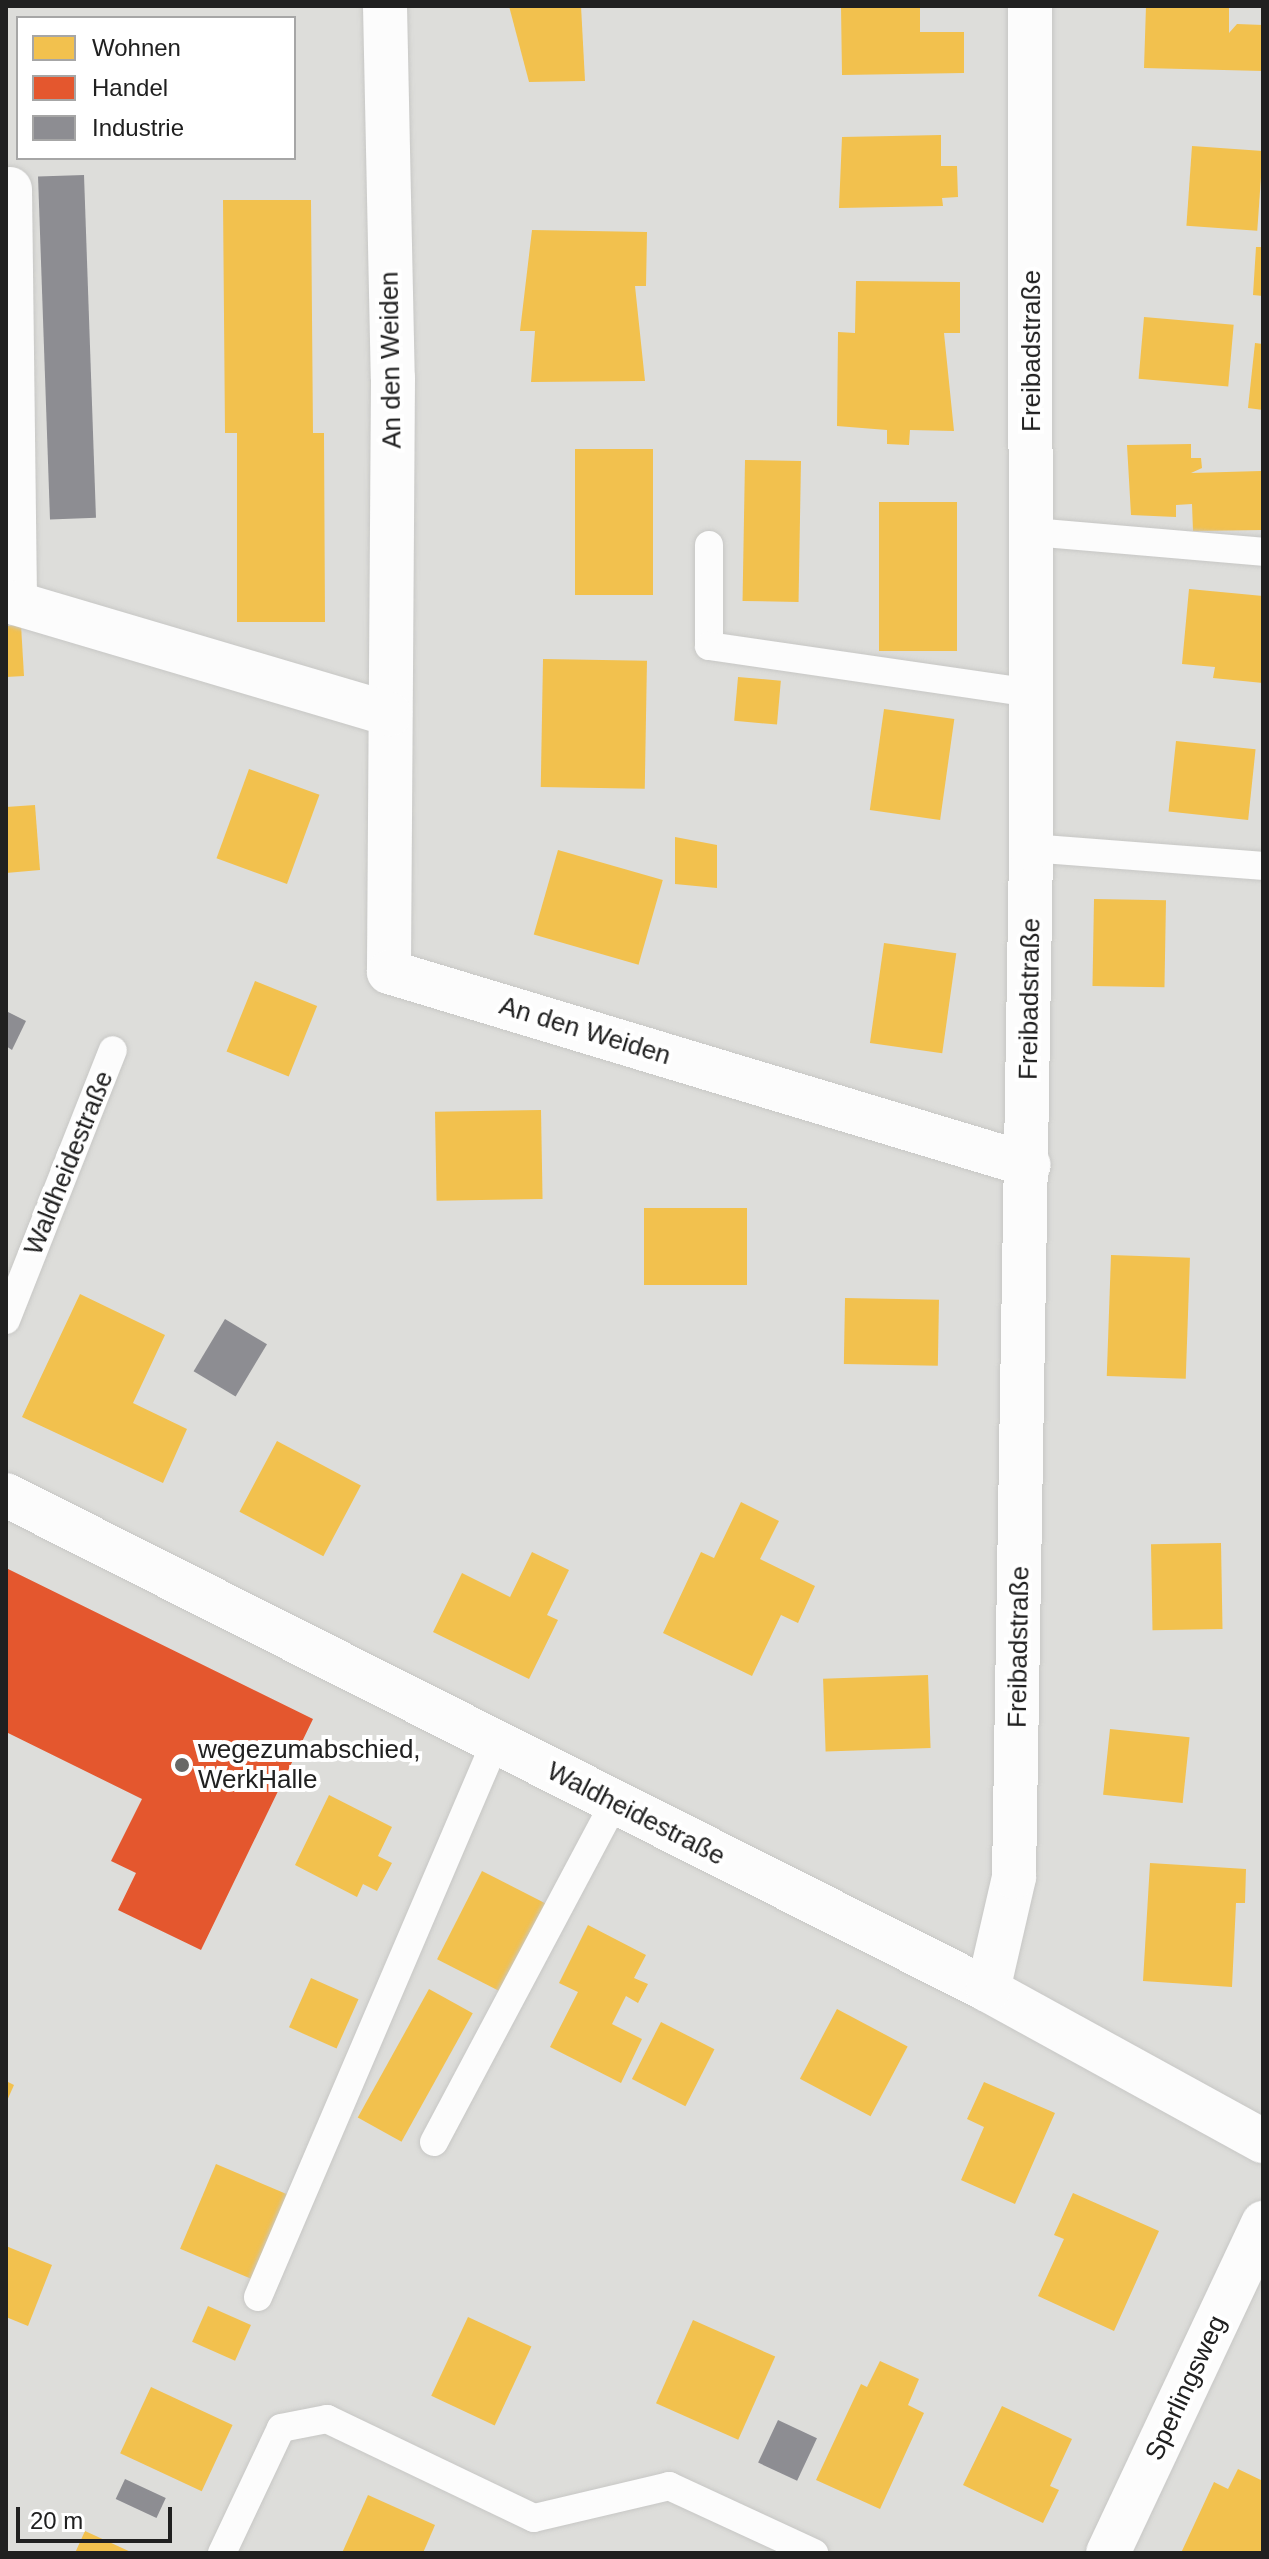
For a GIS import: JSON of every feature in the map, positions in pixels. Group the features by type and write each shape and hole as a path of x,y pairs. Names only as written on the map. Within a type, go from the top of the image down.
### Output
{"street":[{"name":"An den Weiden","path":"385,6 389,972 1029,1165"},
{"name":"Freibadstraße","path":"988,1990 1014,1877 1029,1165 1032,532 1030,6"},
{"path":"10,189 15,603 390,714"},
{"name":"Waldheidestraße","path":"6,1495 988,1990 1263,2141"},
{"name":"Sperlingsweg","path":"1108,2553 1263,2223"}],"lane":[{"path":"1032,532 1263,552"},
{"path":"709,545 709,646 1031,693"},
{"path":"1031,848 1263,866"},
{"name":"Waldheidestraße","path":"6,1320 113,1050"},
{"path":"258,2297 495,1743"},
{"path":"434,2142 614,1803"},
{"path":"222,2553 281,2428 327,2419 534,2518 669,2486 814,2553"}],"shaded area":[{"path":"6,6 1263,6 1263,2553 6,2553"}],"building: Wohnen":[{"path":"509,6 581,6 585,81 529,82"},
{"path":"841,6 920,6 920,32 964,32 964,73 842,75"},
{"path":"1146,6 1229,6 1229,33 1237,24 1263,25 1263,71 1144,68"},
{"path":"941,135 941,166 957,166 958,197 942,198 943,206 839,208 842,137"},
{"path":"1192,146 1263,151 1257,231 1186,226"},
{"path":"223,200 311,200 313,433 324,433 325,622 237,622 237,433 225,433"},
{"path":"532,230 647,232 646,286 635,286 645,381 531,382 535,331 520,331"},
{"path":"1256,247 1263,247 1263,296 1253,295"},
{"path":"856,281 960,282 960,333 944,333 954,431 910,430 909,445 887,444 887,430 837,426 838,332 855,333"},
{"path":"1144,317 1234,325 1228,387 1139,379"},
{"path":"1255,343 1263,344 1263,410 1248,408"},
{"path":"1191,444 1191,458 1201,458 1202,468 1191,473 1261,471 1262,530 1193,531 1192,504 1176,505 1176,517 1131,515 1127,445"},
{"path":"575,449 653,449 653,595 575,595"},
{"path":"745,460 801,461 799,602 743,601"},
{"path":"879,502 957,502 957,651 879,651"},
{"path":"1189,589 1263,596 1263,683 1213,678 1215,667 1182,664"},
{"path":"21,625 24,676 6,677 6,626"},
{"path":"543,659 647,661 645,789 541,787"},
{"path":"738,677 781,681 777,725 734,721"},
{"path":"884,709 954,719 940,820 870,810"},
{"path":"1176,741 1256,749 1248,820 1169,812"},
{"path":"249,769 319,795 287,884 217,858"},
{"path":"35,805 40,870 6,873 6,807"},
{"path":"675,837 717,845 717,888 675,884"},
{"path":"558,850 663,880 639,965 534,935"},
{"path":"1094,899 1166,900 1164,987 1092,986"},
{"path":"884,943 956,953 942,1053 870,1043"},
{"path":"255,981 317,1006 289,1077 227,1051"},
{"path":"541,1110 543,1199 437,1201 435,1112"},
{"path":"644,1208 747,1208 747,1285 644,1285"},
{"path":"1111,1255 1190,1258 1186,1379 1107,1376"},
{"path":"80,1294 165,1335 133,1403 187,1429 163,1483 22,1417"},
{"path":"845,1298 939,1300 938,1366 844,1364"},
{"path":"277,1441 361,1486 323,1556 239,1512"},
{"path":"741,1502 779,1521 760,1559 815,1586 798,1623 781,1615 752,1676 663,1633 701,1552 714,1558"},
{"path":"1221,1543 1223,1629 1153,1630 1151,1544"},
{"path":"532,1552 569,1570 547,1615 558,1620 529,1679 433,1632 462,1573 510,1597"},
{"path":"928,1675 931,1748 826,1752 823,1679"},
{"path":"1110,1729 1190,1737 1183,1803 1103,1795"},
{"path":"329,1795 392,1827 378,1856 392,1863 377,1891 363,1884 357,1897 295,1865"},
{"path":"1150,1863 1246,1869 1245,1903 1236,1903 1232,1987 1143,1981"},
{"path":"482,1871 546,1904 501,1992 437,1959"},
{"path":"588,1925 646,1955 634,1978 648,1984 638,2003 626,1996 612,2024 642,2039 621,2083 550,2047 578,1992 559,1983"},
{"path":"311,1978 359,1999 337,2048 289,2027"},
{"path":"429,1989 473,2013 401,2142 358,2118"},
{"path":"837,2009 908,2047 871,2116 800,2079"},
{"path":"661,2022 714,2049 685,2106 632,2079"},
{"path":"6,2081 14,2085 6,2103"},
{"path":"984,2082 1055,2113 1015,2204 961,2180 984,2127 967,2119"},
{"path":"216,2164 291,2196 255,2280 180,2249"},
{"path":"1073,2193 1159,2231 1114,2331 1038,2296 1064,2239 1054,2235"},
{"path":"6,2246 52,2265 28,2326 6,2317"},
{"path":"208,2306 251,2325 235,2361 192,2342"},
{"path":"468,2317 531,2347 495,2425 431,2396"},
{"path":"693,2320 775,2357 738,2440 656,2403"},
{"path":"880,2361 919,2379 908,2405 924,2413 880,2509 816,2480 861,2384 867,2387"},
{"path":"151,2387 233,2425 202,2491 120,2453"},
{"path":"1002,2406 1072,2439 1050,2486 1059,2490 1043,2523 963,2485"},
{"path":"1238,2469 1263,2481 1263,2553 1181,2553 1214,2482 1228,2489"},
{"path":"368,2495 435,2525 423,2553 342,2553"},
{"path":"85,2531 133,2553 75,2553"}],"building: Handel":[{"name":"wegezumabschied, WerkHalle","path":"6,1568 313,1719 201,1950 118,1910 136,1873 111,1861 142,1799 6,1732"}],"building: Industrie":[{"path":"84,175 96,518 50,519 38,177"},
{"path":"6,1011 26,1021 12,1050 6,1046"},
{"path":"225,1319 267,1344 236,1397 194,1371"},
{"path":"778,2420 817,2438 797,2481 758,2463"},
{"path":"125,2479 166,2498 156,2518 116,2499"}],"place":[{"name":"wegezumabschied, WerkHalle","path":"182,1765"}]}
